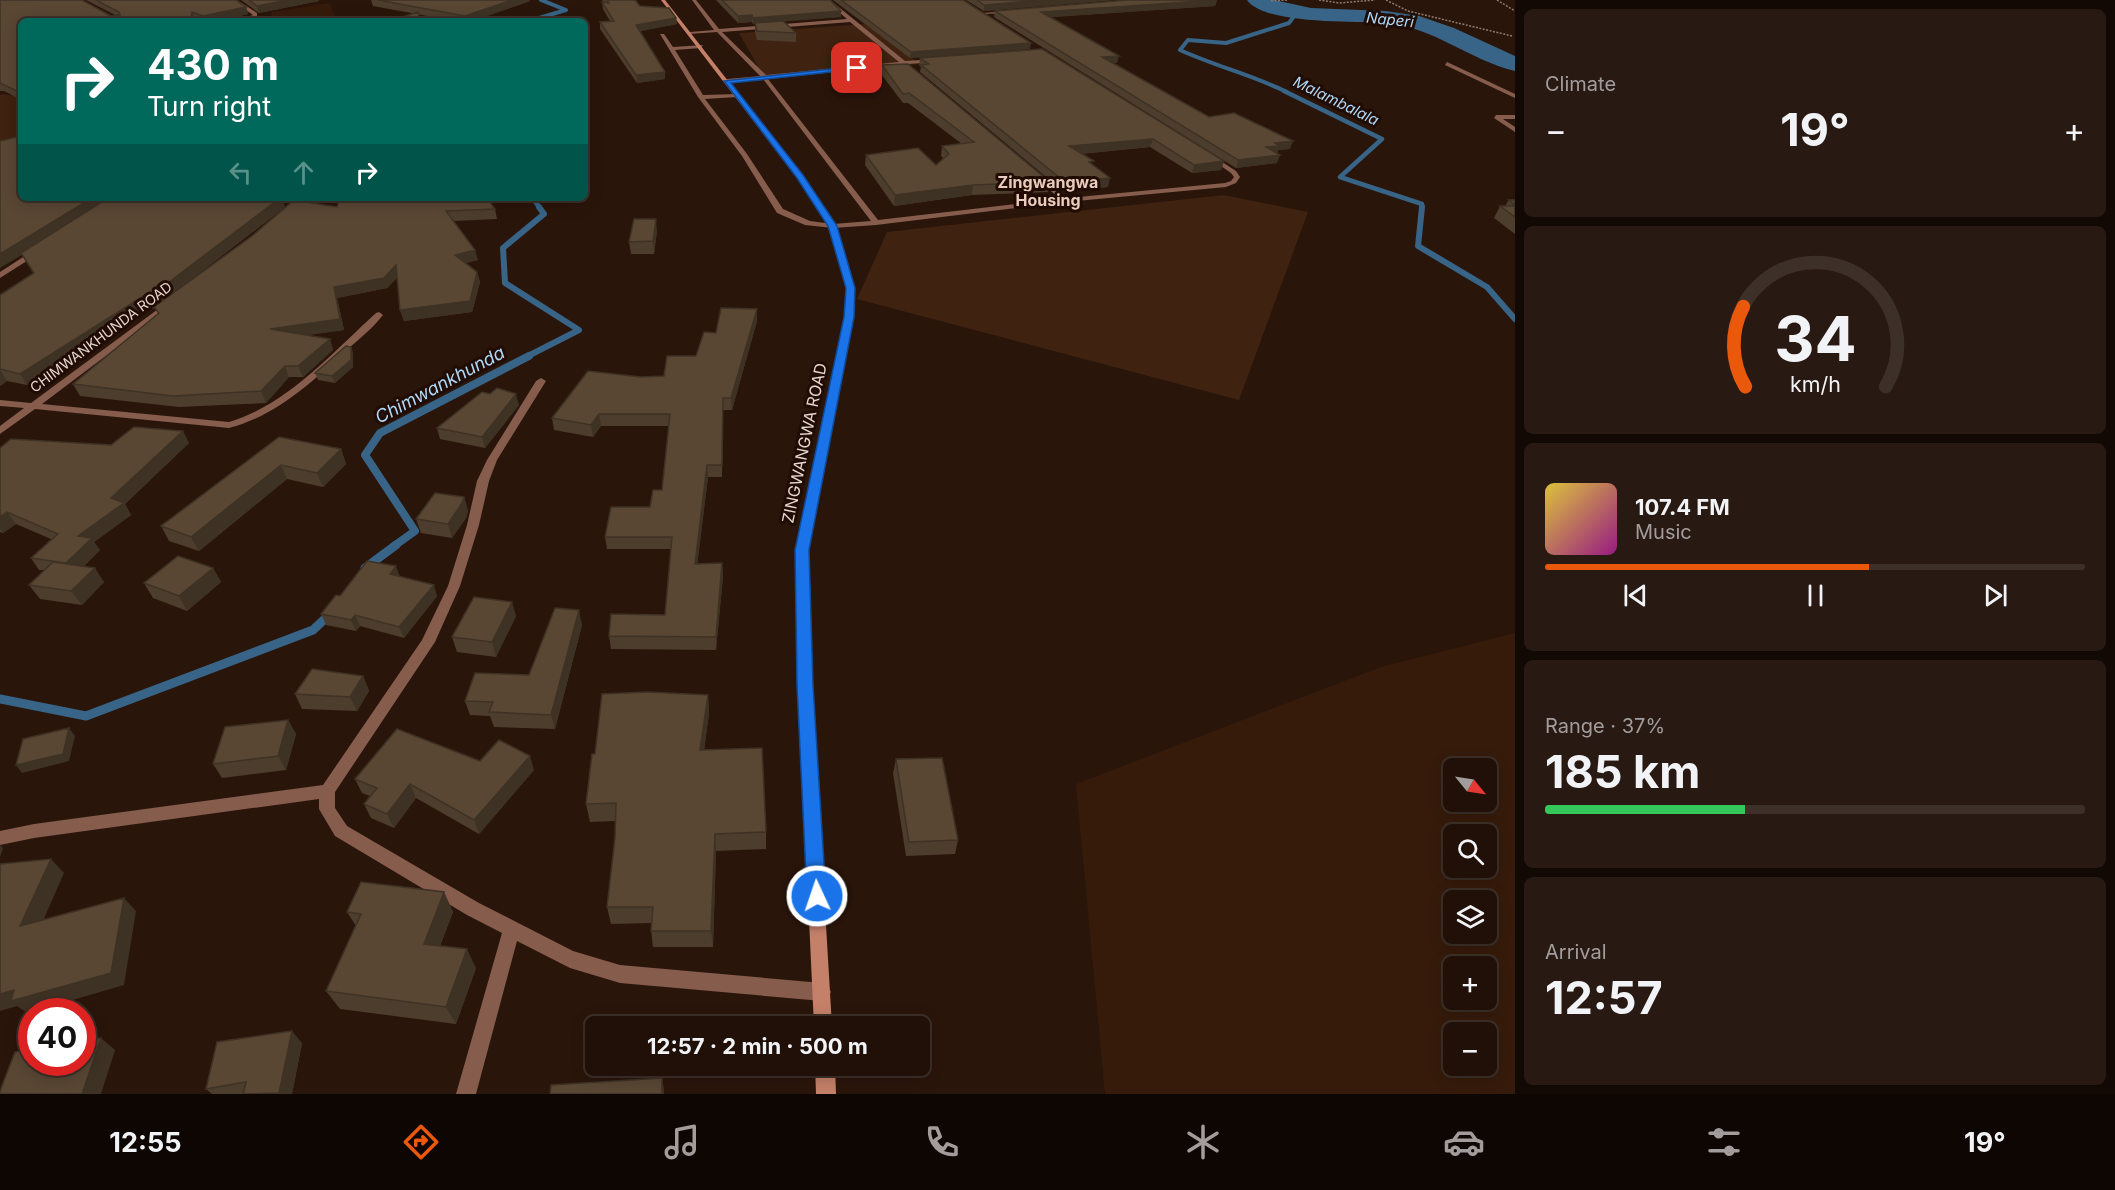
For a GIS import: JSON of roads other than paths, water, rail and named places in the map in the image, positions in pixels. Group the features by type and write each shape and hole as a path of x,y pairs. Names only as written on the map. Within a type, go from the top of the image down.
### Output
{"street":[{"path":"234,0 255,14 248,18"},
{"name":"ZINGWANGWA ROAD","path":"663,0 701,46 800,177 833,226 850,288 851,303 834,399 806,521 801,580 823,1016"},
{"path":"694,0 718,31 764,77 876,223"},
{"path":"827,0 912,70"},
{"path":"974,9 992,21"},
{"path":"982,14 1015,12"},
{"path":"690,33 853,20"},
{"path":"662,35 701,97 745,155 780,211 808,223 833,226 876,223 1234,182 1237,177 1234,172 1204,152"},
{"path":"672,49 701,46"},
{"path":"727,81 937,60"},
{"path":"1447,64 1515,96"},
{"path":"701,97 737,95"},
{"path":"1515,117 1496,117 1515,130"},
{"path":"1030,170 1066,200"},
{"path":"0,276 47,246"},
{"name":"CHIMWANKHUNDA ROAD","path":"0,431 178,297"},
{"path":"0,403 229,425 244,423 259,416 295,388 379,315"},
{"path":"541,381 492,460 483,481 473,525 454,586 428,642 327,791 327,809 340,831 511,931 570,960 620,974 822,992"},
{"path":"0,838 34,831 327,791"},
{"path":"466,1094 511,931"},
{"path":"825,1076 826,1094"}],"waterway":[{"name":"Chimwankhunda","path":"539,18 566,10 541,0"},
{"name":"Naperi","path":"1257,0 1292,12 1329,16 1386,17 1419,22 1447,32 1487,53 1515,64"},
{"name":"Malambalala","path":"1287,92 1180,50 1188,40 1226,43 1289,23 1297,12"},
{"name":"Malambalala","path":"1284,91 1382,139 1340,177 1422,204 1422,207"},
{"name":"Chimwankhunda","path":"535,201 540,209"},
{"name":"Chimwankhunda","path":"526,357 579,330 505,283 503,248 544,214 539,207"},
{"name":"Malambalala","path":"1422,207 1418,246 1487,287 1515,319"},
{"name":"Chimwankhunda","path":"394,546 415,531 365,455 380,433 529,356"},
{"name":"Chimwankhunda","path":"365,568 396,545"},
{"name":"Chimwankhunda","path":"0,699 86,716 313,630 330,614"}],"district":[{"name":"Zingwangwa Housing","path":"1048,191"}]}
